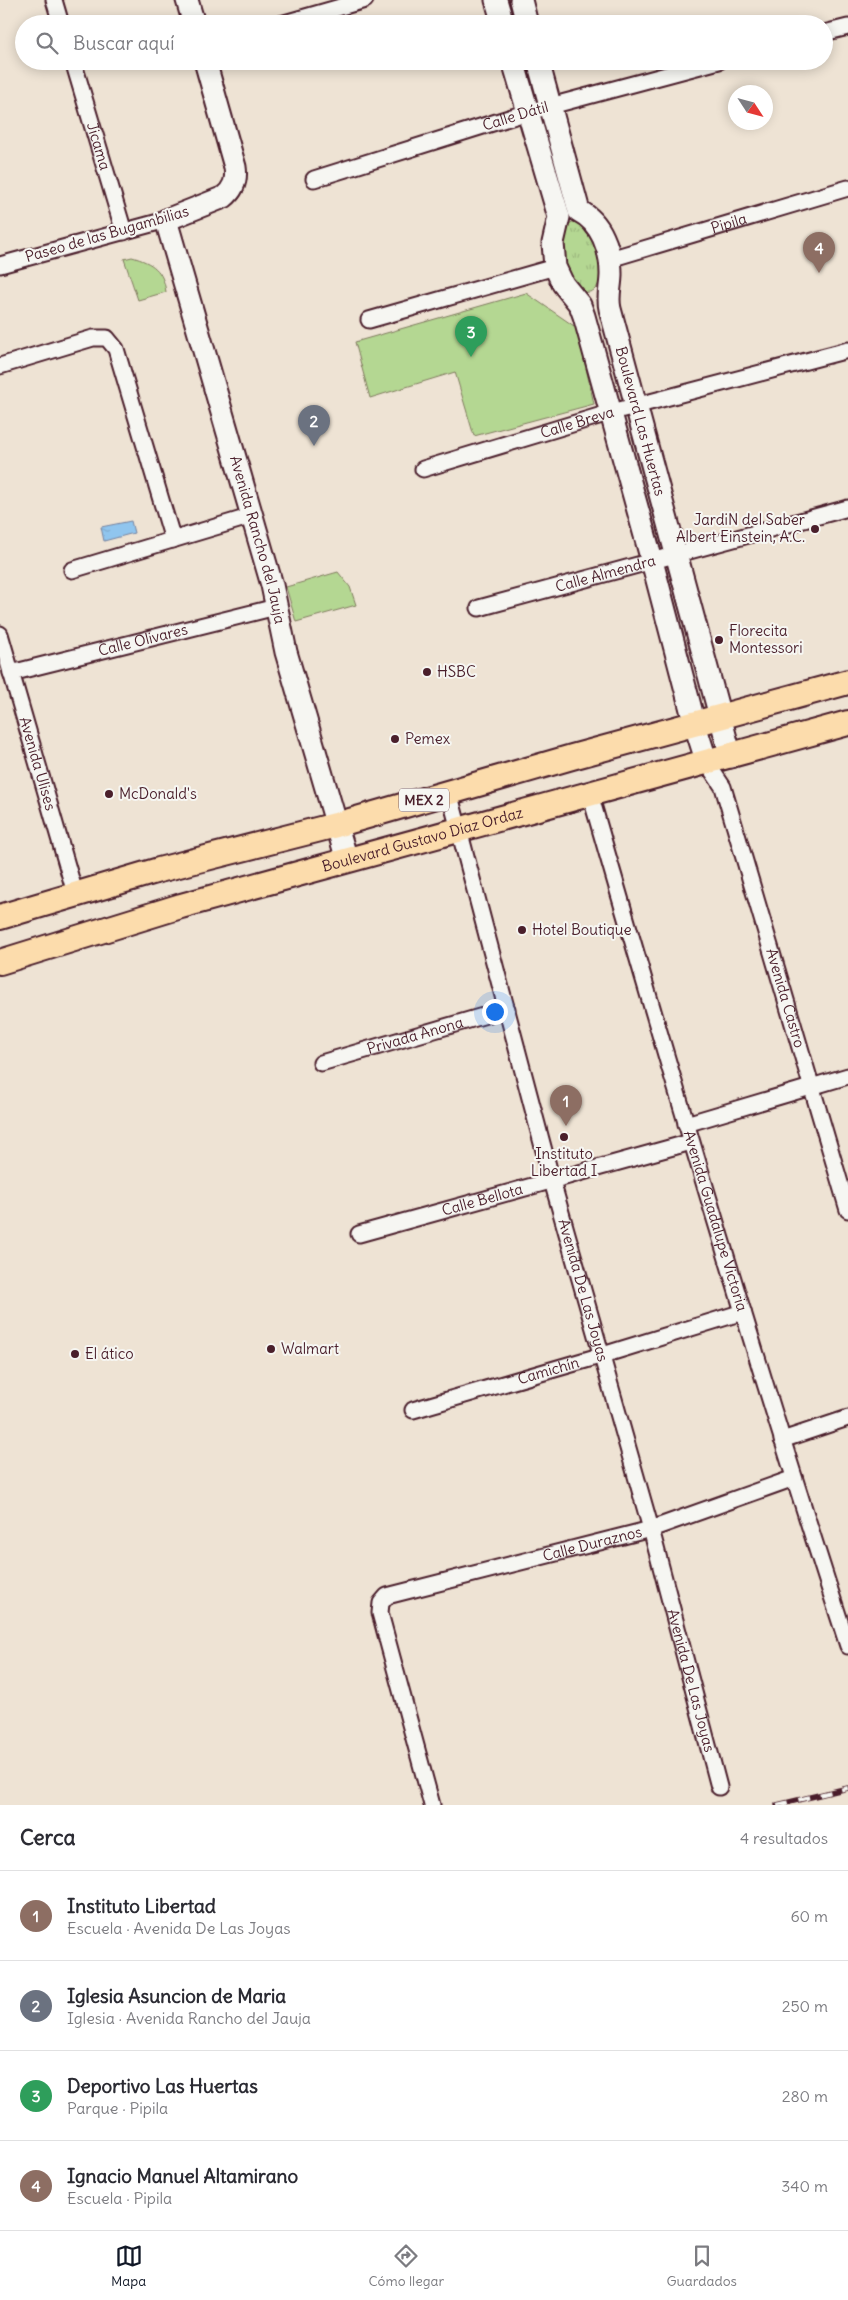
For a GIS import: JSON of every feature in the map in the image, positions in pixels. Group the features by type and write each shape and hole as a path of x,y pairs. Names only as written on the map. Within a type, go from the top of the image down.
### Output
{"main road":[{"path":"187,0 191,15"},
{"path":"496,0 500,15"},
{"path":"521,0 525,15"},
{"name":"Paseo de las Bugambilias","path":"166,220 224,197 235,184 235,167 208,70"},
{"name":"Boulevard Las Huertas","path":"516,70 528,112 569,214"},
{"name":"Boulevard Las Huertas","path":"541,70 552,106 569,214 553,244 555,266 563,284 580,306 612,412 695,725 707,762"},
{"name":"Boulevard Las Huertas","path":"569,214 589,216 596,223 610,259 611,274 607,298 731,757"},
{"name":"Avenida Rancho del Jauja","path":"166,220 252,516 286,652 347,860"},
{"path":"580,306 595,304 607,298"},
{"name":"MEX 2","path":"0,918 75,894 336,826 572,757 848,682"},
{"name":"Boulevard Gustavo Díaz Ordaz","path":"0,962 181,906 347,860 459,832 848,723"}],"street":[{"path":"54,0 58,15"},
{"path":"313,15 365,0"},
{"path":"833,31 848,27"},
{"name":"Jicama","path":"76,70 124,232"},
{"name":"Calle Dátil","path":"314,179 528,112 686,70"},
{"name":"Pipila","path":"610,259 848,188"},
{"name":"Paseo de las Bugambilias","path":"0,265 166,220"},
{"path":"369,320 555,266"},
{"path":"0,366 93,338 107,338 116,349 173,540"},
{"name":"Calle Breva","path":"423,469 612,412 848,350"},
{"name":"Calle Almendra","path":"479,608 652,561 677,556 848,508"},
{"path":"72,570 252,516"},
{"name":"Calle Olivares","path":"11,673 276,607"},
{"name":"Avenida Ulises","path":"0,634 75,894"},
{"path":"723,787 731,757"},
{"name":"Avenida Castro","path":"707,762 723,787 848,1210"},
{"name":"Avenida De Las Joyas","path":"449,792 552,1181 651,1529 719,1787"},
{"name":"Avenida Guadalupe Victoria","path":"590,794 691,1142 782,1440 848,1646"},
{"name":"Privada Anona","path":"321,1063 507,1009"},
{"path":"686,1124 848,1076"},
{"name":"Calle Bellota","path":"359,1234 691,1142"},
{"name":"Camichín","path":"413,1410 603,1356 743,1312"},
{"path":"782,1440 848,1418"},
{"name":"Calle Duraznos","path":"432,1805 380,1613 381,1603 387,1596 651,1529 794,1478"}],"green space":[{"path":"572,222 582,226 590,235 600,261 601,275 598,285 591,292 580,291 564,269 562,231 564,227"},
{"path":"132,257 156,268 165,284 166,292 138,300 124,259"},
{"path":"526,293 577,328 594,404 474,436 455,372 370,398 355,342"},
{"path":"338,572 350,587 356,605 296,622 286,587"}],"water":[{"path":"131,521 134,533 104,541 101,527"}],"railway":[{"path":"777,1805 848,1788"}],"place":[{"name":"Ignacio Manuel Altamirano","path":"819,273"},
{"name":"Deportivo Las Huertas","path":"471,357"},
{"name":"Iglesia Asuncion de Maria","path":"314,446"},
{"name":"JardiN del Saber Albert Einstein, A.C.","path":"815,529"},
{"name":"Florecita Montessori","path":"719,640"},
{"name":"HSBC","path":"427,672"},
{"name":"Pemex","path":"395,739"},
{"name":"McDonald's","path":"109,794"},
{"name":"Hotel Boutique","path":"522,930"},
{"name":"Instituto Libertad","path":"566,1126"},
{"name":"Instituto Libertad I","path":"564,1137"},
{"name":"Walmart","path":"271,1349"},
{"name":"El ático","path":"75,1354"}]}
